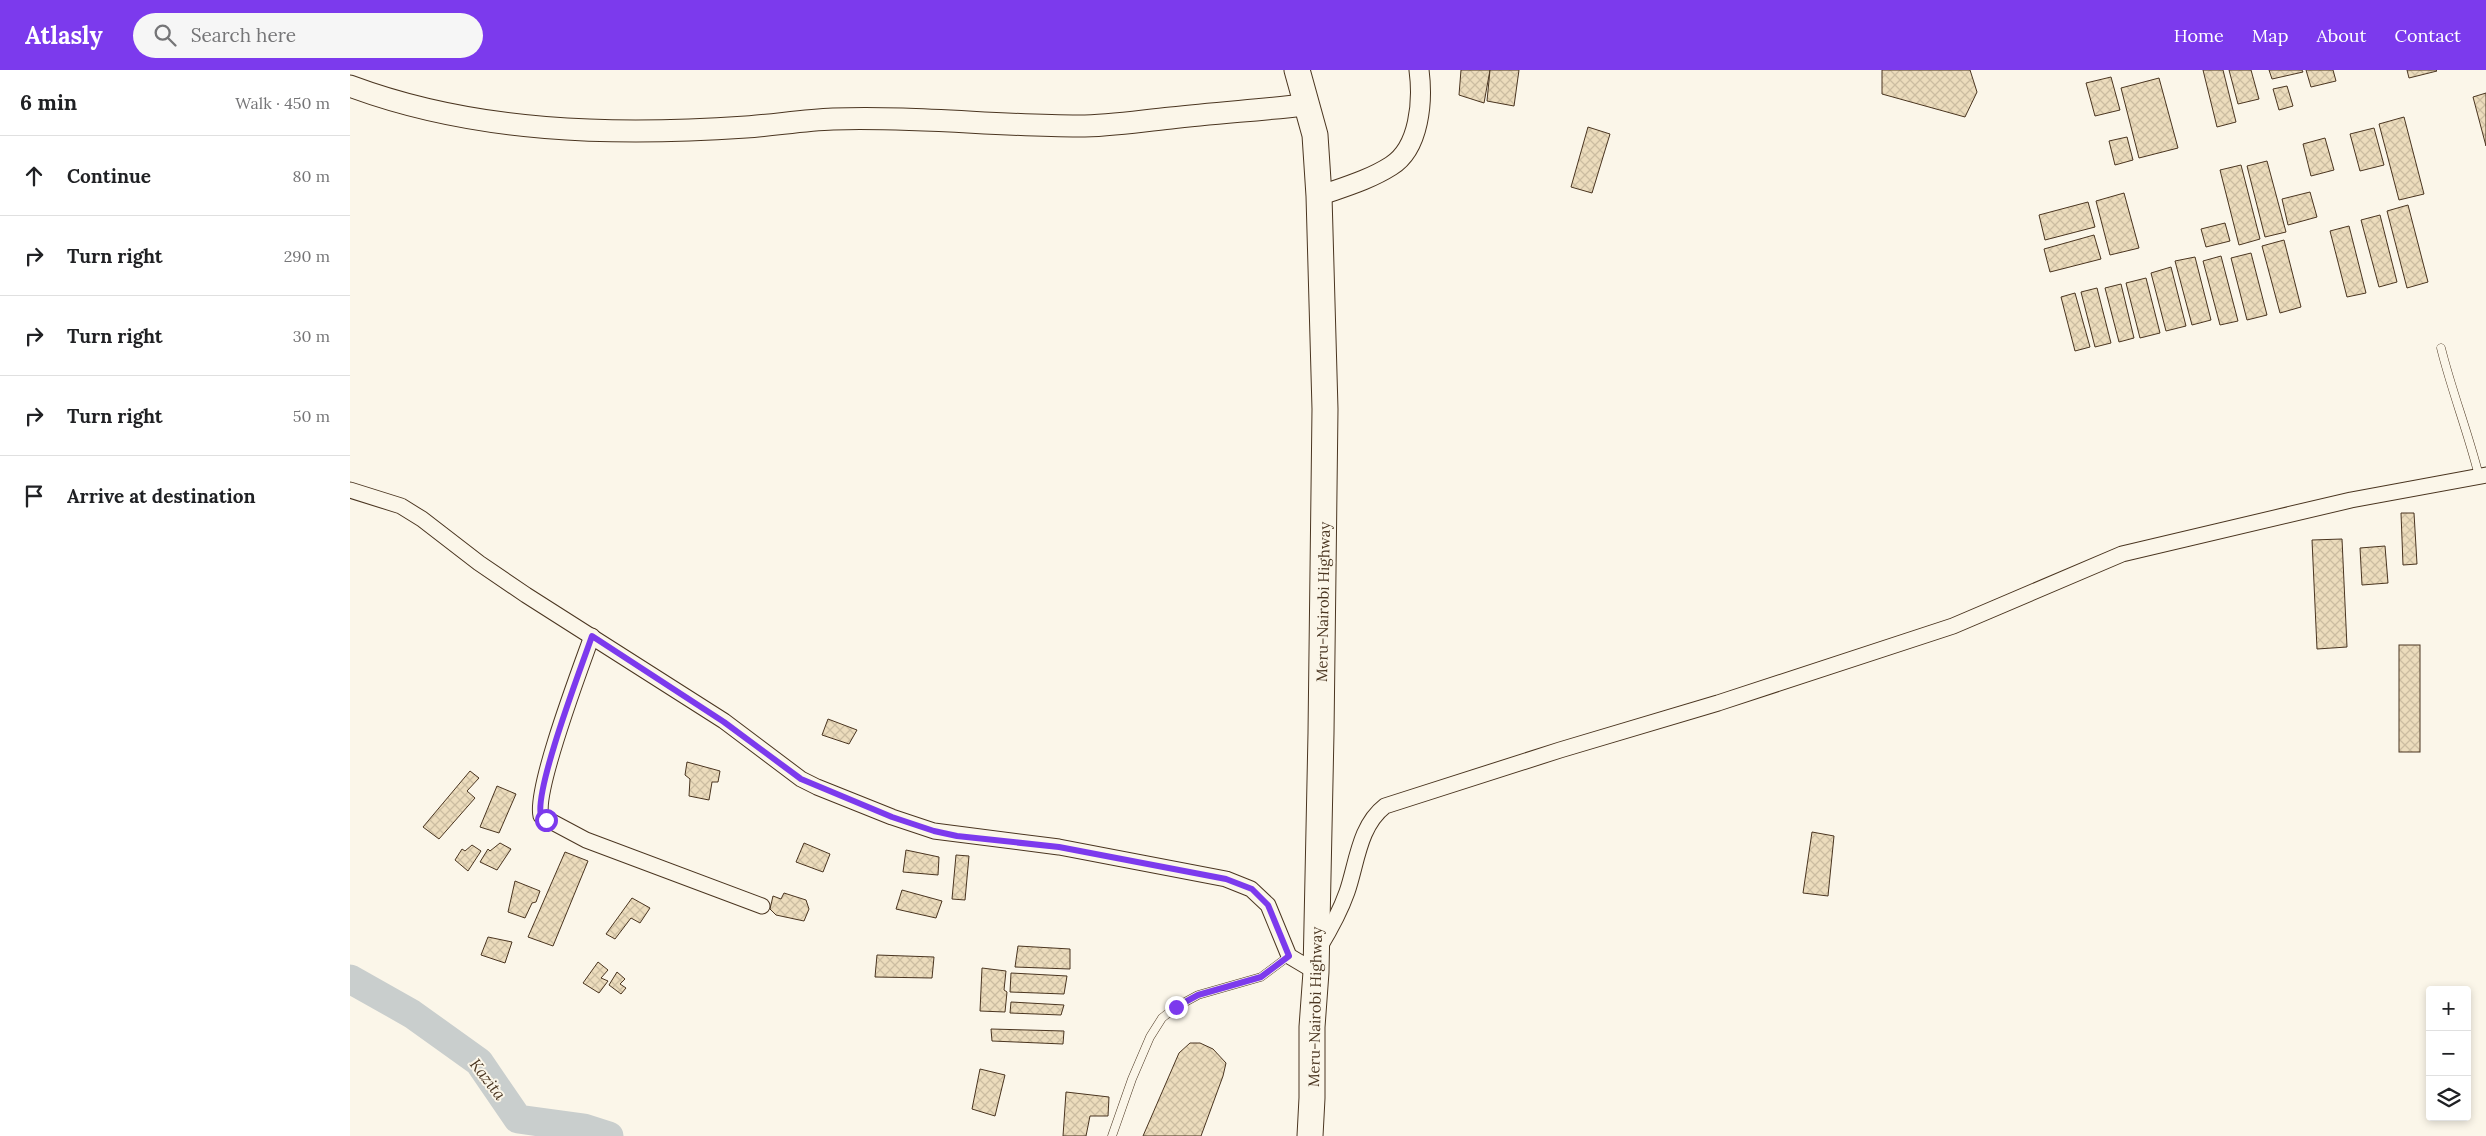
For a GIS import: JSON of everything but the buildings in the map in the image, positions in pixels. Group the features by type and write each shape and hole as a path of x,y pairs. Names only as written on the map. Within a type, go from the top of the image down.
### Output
{"highway":[{"name":"Meru-Nairobi Highway","path":"1297,70 1315,136 1319,196 1325,437 1316,963 1310,1136"}],"main road":[{"path":"350,86 381,97 454,116 526,126 644,131 746,127 858,118 1080,126 1123,124 1305,105"}],"street":[{"path":"1319,196 1367,179 1393,166 1403,154 1414,136 1419,114 1419,70"},
{"path":"350,490 401,506 422,519 479,563 724,722 801,779 892,817 949,834 1059,847 1226,879 1252,889 1268,905 1289,956 1316,963 1347,894 1366,830 1375,814 1385,806 1560,750 1718,703 1953,626 2122,554 2342,502 2483,475"},
{"path":"592,636 561,728 540,801 541,816 586,840 762,906"}],"lane":[{"path":"2441,348 2451,391 2483,475"},
{"path":"1112,1136 1132,1079 1150,1038 1162,1018 1176,1007 1198,995 1261,977 1289,956"}],"waterway":[{"name":"Kazita","path":"350,979 412,1014 479,1062 518,1119 584,1128 609,1136"}],"route":[{"path":"546,820 541,816 539,810 540,801 561,728 592,636 724,722 801,779 892,817 934,831 957,836 1059,847 1196,872 1226,879 1252,889 1268,905 1289,956 1261,977 1241,981 1198,995 1176,1007"}]}
